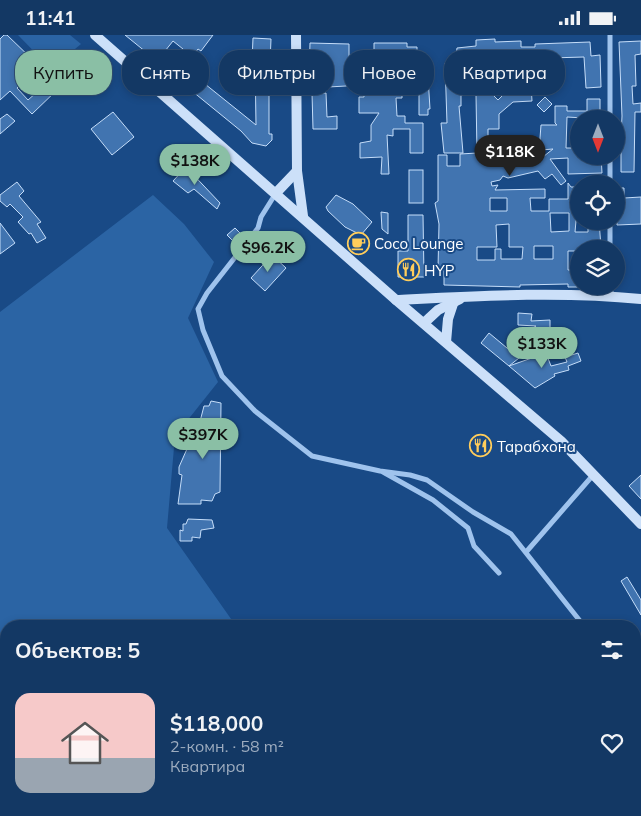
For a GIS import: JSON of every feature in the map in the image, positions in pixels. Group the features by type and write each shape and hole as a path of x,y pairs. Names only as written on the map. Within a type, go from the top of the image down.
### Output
{"main road":[{"path":"94,35 303,216 396,300 523,407 595,474 641,525"},
{"path":"296,35 297,171 303,216"},
{"path":"276,193 297,171"},
{"path":"396,300 570,292"},
{"path":"625,295 641,299"},
{"path":"424,323 438,309 454,301 472,296"},
{"path":"446,342 448,319 454,301"}],"street":[{"path":"610,35 610,110"},
{"path":"276,193 261,217 258,228 204,298 198,315 222,376 255,411 312,456 380,471 410,475 428,481 473,512 511,534 527,551 579,620"},
{"path":"380,471 433,500 453,515 468,528 474,546 499,573"},
{"path":"527,551 595,474"}],"shaded area":[{"path":"18,35 70,35 81,44 74,50 33,50"},
{"path":"153,195 184,224 214,262 188,318 218,382 175,436 167,528 232,620 0,620 0,312"}],"building":[{"path":"7,35 23,50 15,50 15,95 23,95 28,100 34,95 52,95 32,114 10,91 0,100 0,39"},
{"path":"125,35 213,35 202,50 182,50 173,41 166,50 143,50"},
{"path":"253,38 271,39 271,50 252,50"},
{"path":"495,39 495,42 521,41 521,47 535,47 535,44 590,42 591,56 600,55 601,87 586,88 584,57 565,58 565,50 457,50 457,48 476,46 476,40"},
{"path":"641,41 641,54 635,55 636,86 632,86 633,104 641,103 641,112 635,112 634,172 621,172 621,165 625,165 625,110 622,110 619,42"},
{"path":"310,43 349,44 349,50 344,50 344,86 334,87 334,50 310,50"},
{"path":"374,43 407,43 407,47 417,47 417,50 374,50"},
{"path":"209,87 256,125 256,95 269,95 269,134 272,134 272,140 266,146 252,143 241,131 197,95 209,95"},
{"path":"312,95 326,95 327,117 337,116 337,129 313,129"},
{"path":"364,95 402,95 402,98 396,98 397,116 405,116 405,123 423,123 423,153 410,153 410,129 393,129 393,136 387,135 389,174 381,174 382,157 360,158 360,143 371,141 371,125 379,113 359,113 359,97 364,97"},
{"path":"419,95 429,95 430,109 428,109 428,115 419,115"},
{"path":"446,95 461,95 461,106 459,106 463,153 444,153 441,123 447,123"},
{"path":"476,95 493,95 498,100 503,95 532,95 532,101 513,102 499,114 499,129 488,129 488,142 509,160 508,163 516,166 534,164 553,149 541,150 541,125 557,125 555,123 555,106 567,106 567,111 570,111 570,117 567,117 566,148 570,148 570,165 602,165 602,173 568,174 568,158 550,159 566,181 561,185 552,174 545,179 538,171 508,178 503,176 500,180 491,182 492,186 498,185 495,190 545,189 545,198 530,198 531,211 549,211 549,199 568,199 568,183 570,186 570,230 588,232 588,230 600,230 600,240 570,240 568,270 570,270 570,287 568,287 568,284 520,285 520,287 444,285 444,269 438,269 439,224 435,203 438,201 438,155 447,155 447,166 460,166 460,154 477,153","holes":["490,198 507,198 507,211 490,211","550,213 569,213 569,231 551,232","509,224 509,247 523,247 522,259 501,259 501,249 495,249 495,260 477,260 477,247 497,247 496,225","534,246 553,246 553,259 534,259"]},
{"path":"545,97 552,104 544,112 537,105"},
{"path":"587,99 600,99 600,110 587,110"},
{"path":"113,112 134,137 112,155 91,129"},
{"path":"7,114 15,121 0,134 0,119"},
{"path":"186,167 220,203 217,209 194,189 188,193 173,181"},
{"path":"409,170 423,170 423,203 409,203"},
{"path":"17,182 24,191 19,196 41,222 37,224 46,238 37,243 31,233 29,234 18,222 23,217 10,204 7,207 0,201 0,195"},
{"path":"336,195 353,204 372,222 361,235 345,227 328,211 326,207"},
{"path":"641,197 641,224 625,225 625,198"},
{"path":"381,212 388,213 388,234 382,229"},
{"path":"408,215 423,215 424,277 398,277 398,251 408,251"},
{"path":"0,223 15,243 0,254"},
{"path":"235,228 244,237 236,244 227,235"},
{"path":"280,237 299,253 294,259 281,247 274,255 268,250"},
{"path":"272,255 286,268 265,291 251,278"},
{"path":"518,313 532,314 531,321 550,320 550,331 528,332 535,340 535,346 530,350 520,337 536,326 518,325"},
{"path":"489,333 519,358 509,366 481,343"},
{"path":"546,353 551,366 567,362 565,357 578,353 581,361 568,366 569,370 554,374 555,376 535,388 509,366"},
{"path":"211,401 221,403 220,492 215,494 212,501 201,500 201,504 178,504 182,475 179,474 179,467 194,433 197,433 204,406 209,406"},
{"path":"641,475 641,499 629,486"},
{"path":"188,519 212,520 214,528 201,530 200,538 192,537 192,541 180,541 180,530 183,531 183,524 186,524"},
{"path":"627,577 641,600 641,615 621,581"}],"place":[{"name":"Coco Lounge","path":"358,243"},
{"name":"HYP","path":"408,270"},
{"name":"Тарабхона","path":"481,446"}]}
